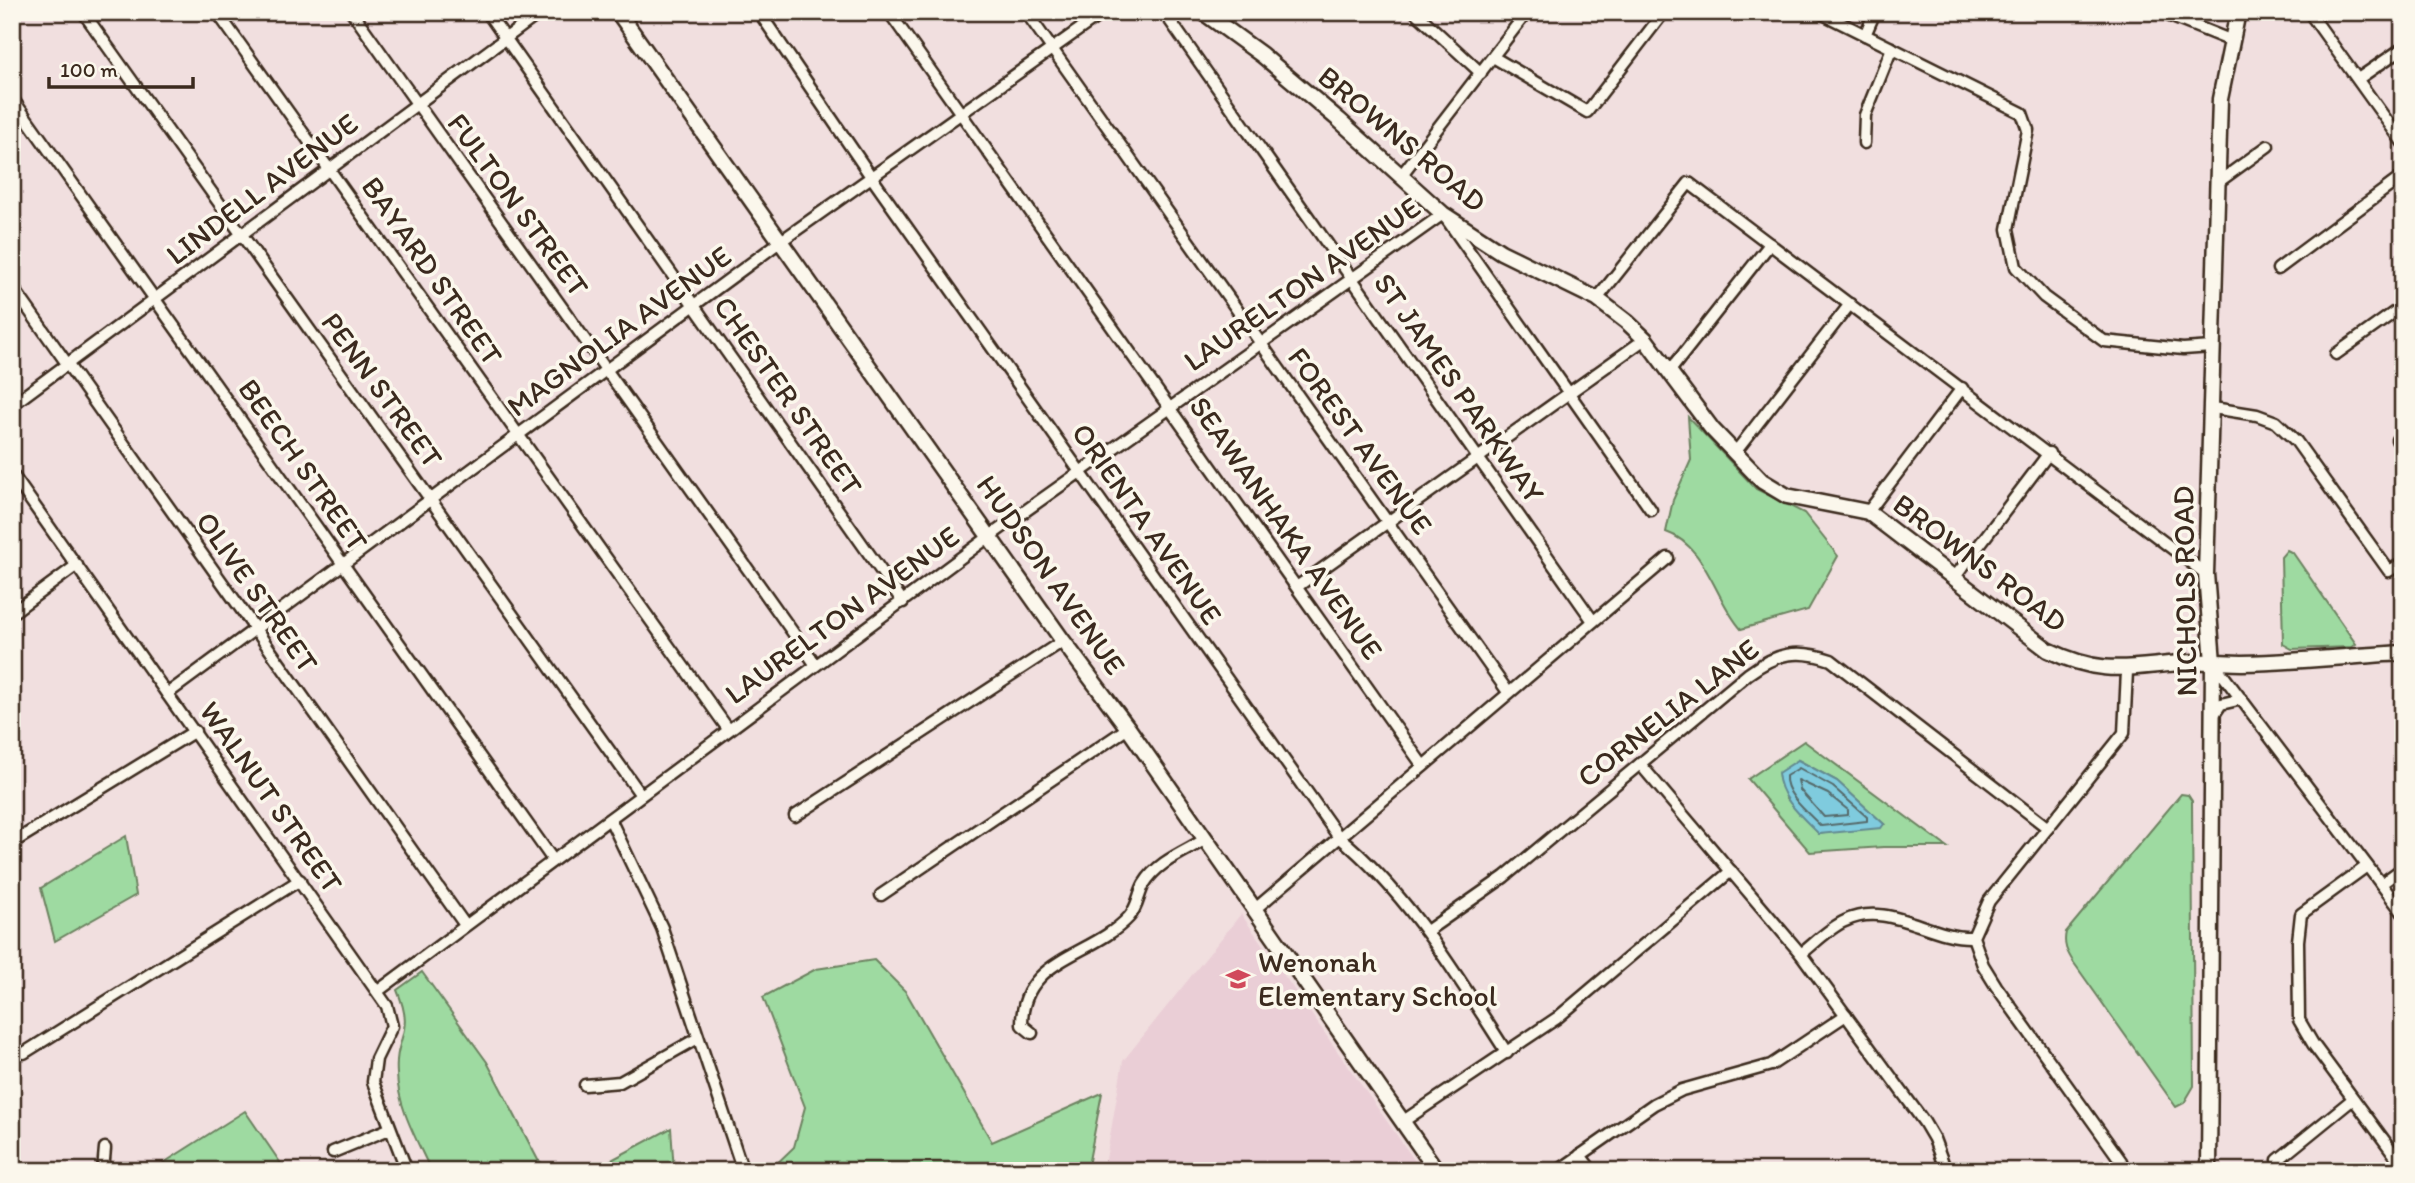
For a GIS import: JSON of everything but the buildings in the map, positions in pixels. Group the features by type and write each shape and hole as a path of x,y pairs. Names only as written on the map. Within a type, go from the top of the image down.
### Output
{"street":[{"name":"PENN STREET","path":"83,12 641,795"},
{"name":"BAYARD STREET","path":"217,12 728,729"},
{"name":"FULTON STREET","path":"352,12 816,665"},
{"name":"CHESTER STREET","path":"487,12 903,602"},
{"name":"LINDELL AVENUE","path":"12,405 541,12"},
{"name":"HUDSON AVENUE","path":"618,12 1063,641 1128,728 1437,1171"},
{"name":"ORIENTA AVENUE","path":"759,12 872,178 1338,836 1382,874 1427,931 1507,1053"},
{"name":"SEAWANHAKA AVENUE","path":"888,12 1298,586 1423,766"},
{"name":"FOREST AVENUE","path":"1026,12 1508,692"},
{"name":"MAGNOLIA AVENUE","path":"167,694 780,241 1104,12"},
{"name":"ST JAMES PARKWAY","path":"1164,12 1593,621"},
{"name":"BROWNS ROAD","path":"1203,12 1262,55 1443,214 1501,252 1597,299 1644,339 1734,454 1762,481 1787,496 1868,512 2048,650 2072,662 2127,671 2213,662 2403,653"},
{"path":"1415,12 1481,73"},
{"path":"1400,177 1527,12"},
{"path":"1493,57 1587,112 1664,12"},
{"path":"1819,12 2022,113 2028,130 2012,194 2008,229 2010,251 2016,267 2044,297 2104,341 2183,349 2212,347"},
{"path":"1865,35 1875,12"},
{"path":"2160,12 2232,41"},
{"name":"NICHOLS ROAD","path":"2209,1171 2213,662 2206,574 2213,408 2212,347 2220,99 2238,12"},
{"path":"2309,12 2403,143"},
{"path":"1864,143 1865,115 1892,48"},
{"path":"2358,79 2403,48"},
{"name":"BEECH STREET","path":"12,98 554,860"},
{"path":"2217,183 2268,146"},
{"path":"2278,269 2403,176"},
{"path":"1597,299 1689,183 2206,574"},
{"name":"LAURELTON AVENUE","path":"378,991 990,536 1082,474 1170,407 1443,214"},
{"path":"1443,214 1651,510"},
{"path":"1669,372 1770,244"},
{"name":"OLIVE STREET","path":"12,286 254,631 465,925"},
{"path":"1734,454 1850,304"},
{"path":"2336,354 2403,306"},
{"path":"1298,586 1644,339"},
{"path":"1868,512 1962,388"},
{"path":"2213,408 2257,415 2276,422 2296,442 2389,571 2403,563"},
{"path":"1955,577 2049,453"},
{"name":"WALNUT STREET","path":"12,474 387,1006 392,1026 376,1059 373,1082 407,1171"},
{"path":"1254,910 1668,558"},
{"path":"12,612 77,565"},
{"path":"795,816 1063,641"},
{"name":"CORNELIA LANE","path":"1427,931 1504,877 1769,659 1792,652 1812,653 1832,660 2048,828"},
{"path":"2213,662 2403,913"},
{"path":"2124,1171 2120,1161 1996,986 1983,965 1973,937 1989,901 2124,733 2127,671"},
{"path":"2213,716 2221,704 2242,699"},
{"path":"881,895 1128,728"},
{"path":"12,843 195,731"},
{"path":"1640,764 1801,954 1924,1122 1934,1139 1946,1171"},
{"path":"610,819 662,928 743,1171"},
{"path":"1032,1033 1022,1025 1022,1009 1036,981 1129,917 1144,883 1157,868 1204,840"},
{"path":"2367,866 2301,914 2298,941 2299,1020 2403,1166"},
{"path":"2381,884 2403,868"},
{"path":"1402,1122 1566,1011 1731,871"},
{"path":"24,1053 300,880"},
{"path":"1801,954 1842,922 1871,914 1885,915 1953,938 1973,937"},
{"path":"1558,1171 1654,1104 1682,1090 1771,1065 1846,1015"},
{"path":"585,1085 620,1082 698,1038"},
{"path":"2282,1171 2278,1160 2293,1144 2353,1099"},
{"path":"333,1152 389,1129"},
{"path":"103,1171 106,1147"},
{"path":"1580,1155 1591,1171"}],"shaded area":[{"name":"Wenonah Elementary School","path":"1241,914 1422,1171 1104,1171 1123,1061"}],"green space":[{"path":"1688,417 1756,489 1804,513 1838,556 1808,610 1741,629 1691,549 1666,532 1673,500 1691,460"},
{"path":"2287,550 2293,553 2356,644 2351,647 2292,649 2283,644 2281,557"},
{"path":"1804,741 1947,847 1883,847 1810,852 1748,779","holes":["1798,760 1837,781 1884,824 1819,834 1786,798"]},
{"path":"2181,794 2188,795 2192,801 2194,1086 2184,1103 2176,1107 2074,963 2065,941 2066,932"},
{"path":"126,836 136,895 55,941 41,888"},
{"path":"874,960 906,992 992,1142 1102,1093 1087,1171 769,1171 794,1147 805,1107 763,997 816,969"},
{"path":"422,972 487,1062 538,1160 552,1171 431,1171 405,1111 397,1074 398,1051 405,1017 397,990"},
{"path":"245,1111 286,1171 151,1171"},
{"path":"671,1128 674,1171 591,1171"}],"water":[{"path":"1798,760 1837,781 1884,824 1881,828 1819,834 1787,799 1780,782 1778,773"}],"place":[{"name":"Wenonah Elementary School","path":"1238,979"}]}
